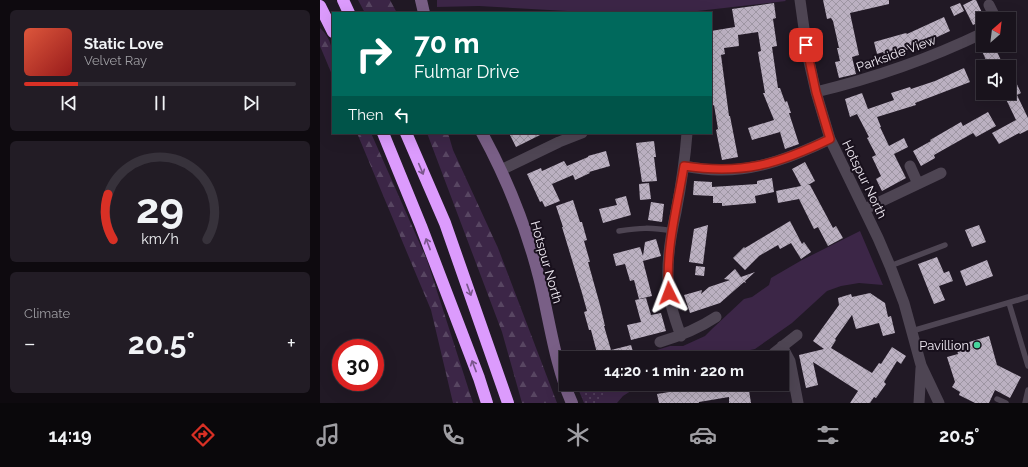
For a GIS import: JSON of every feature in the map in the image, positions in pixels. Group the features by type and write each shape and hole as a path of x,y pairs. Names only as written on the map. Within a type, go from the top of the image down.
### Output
{"highway":[{"path":"343,0 349,12"},
{"path":"320,6 332,30"},
{"path":"383,134 421,226 487,403"},
{"path":"406,134 445,223 508,403"}],"street":[{"path":"421,0 424,12"},
{"name":"Hotspur North","path":"800,0 808,57 816,92 830,139 865,209 890,266 904,303 921,365 939,403"},
{"path":"989,4 993,12"},
{"name":"Parkside View","path":"816,92 894,70 930,57 976,36"},
{"name":"Hotspur North","path":"483,134 501,170 523,223 539,276 560,370 572,403"},
{"path":"501,170 559,142 579,134"},
{"path":"681,336 671,308 668,261 684,166 687,134"},
{"path":"684,166 718,170 755,167 775,162 830,139"},
{"path":"910,166 918,184"},
{"path":"865,209 941,173"},
{"path":"660,342 681,336 704,325 716,317"},
{"path":"797,335 778,350 790,362 798,403"},
{"name":"Hotspur North","path":"919,403 921,365"}],"lane":[{"path":"619,231 637,228 653,228 672,231"},
{"path":"890,266 945,245"},
{"path":"912,331 1028,297"},
{"path":"1009,303 1028,366"},
{"path":"1025,403 1028,390"},
{"path":"997,399 1006,403"}],"green space":[{"path":"358,0 390,0 396,12 364,12"},
{"path":"437,0 786,1 689,12 567,11 479,6 437,7"},
{"path":"320,28 325,33 331,44 332,75 320,46"},
{"path":"357,134 371,134 427,260 473,403 453,403 431,310"},
{"path":"427,134 448,134 453,150 498,248 557,403 522,403 502,332"},
{"path":"860,231 883,285 859,283 841,286 827,291 792,323 755,349 745,351 653,351 670,346 683,346 705,336 744,299 752,297 769,285 771,278 802,260"},
{"path":"579,391 631,391 623,396 617,403 584,403"},
{"path":"580,391 606,391 599,403 585,403"}],"building":[{"path":"823,0 889,0 889,4 850,13 859,55 852,57 856,74 839,78 835,62 840,61 837,48 839,48 833,21 831,18 827,19"},
{"path":"976,0 982,12 976,12 976,24 973,25 963,5"},
{"path":"774,3 776,18 773,19 777,46 772,47 778,88 780,88 785,102 787,101 791,113 789,113 799,144 785,149 780,132 752,140 748,128 774,120 763,93 765,93 758,52 761,51 758,32 738,35 739,46 724,48 725,54 721,55 729,116 738,157 722,160 716,130 718,129 714,105 712,106 712,31 735,27 732,9"},
{"path":"960,3 964,11 954,16 950,7"},
{"path":"944,17 950,31 918,46 885,57 883,52 877,54 874,42 906,33 907,34"},
{"path":"982,52 997,52 1001,60 986,60"},
{"path":"964,68 970,82 915,103 916,105 877,117 889,146 904,138 908,147 894,154 906,178 882,191 876,179 881,176 872,157 876,155 867,138 869,137 857,114 850,117 845,99 862,93 868,109 894,100 891,93 910,87 911,89 935,81"},
{"path":"1016,82 1021,93 1017,95 1028,118 1028,130 1020,134 1019,133 999,144 992,133 1016,120 1006,100 1016,100"},
{"path":"988,112 996,126 976,137 973,133 934,155 935,158 921,166 913,151 961,122 963,126"},
{"path":"510,134 542,134 516,147"},
{"path":"654,141 657,181 642,182 636,143"},
{"path":"606,151 610,166 589,172 590,173 575,180 573,175 552,184 560,201 545,207 542,201 540,202 527,174 541,168 542,171 564,161 567,166 588,156"},
{"path":"805,162 815,181 808,185 810,185 833,228 836,226 843,238 828,246 818,227 814,229 799,199 778,203 776,191 801,186 792,169"},
{"path":"772,178 774,192 755,196 756,203 722,206 722,203 713,203 713,196 693,195 694,181 712,182 712,187 757,184 757,181"},
{"path":"649,183 651,199 640,200 639,184"},
{"path":"626,196 631,215 603,223 599,209 617,205 615,199"},
{"path":"573,200 580,222 582,222 587,240 584,241 590,262 588,262 611,350 631,345 633,351 596,351 584,312 587,311 582,293 556,206"},
{"path":"651,202 664,204 662,222 648,220"},
{"path":"790,221 802,244 804,242 811,252 801,259 791,243 780,249 778,245 759,256 745,270 733,258 744,247 745,248"},
{"path":"708,225 703,264 689,262 694,229"},
{"path":"979,225 986,242 972,247 965,230"},
{"path":"656,239 661,256 643,261 652,296 639,299 634,280 630,281 625,264 616,266 613,254 640,247 643,256 645,242"},
{"path":"937,257 944,273 949,271 953,281 939,286 945,300 934,304 918,264"},
{"path":"987,260 993,276 966,286 960,271"},
{"path":"696,266 705,267 704,276 695,275"},
{"path":"735,269 741,277 755,272 745,281 746,283 744,282 720,303 690,313 684,295 702,290 701,294 709,287 730,280 724,279"},
{"path":"870,293 885,303 888,317 891,316 895,333 883,336 879,323 856,329 852,315 835,339 836,340 831,348 872,373 879,363 881,364 892,347 906,356 901,364 897,361 884,382 886,384 876,398 874,397 870,403 850,403 858,391 813,362 818,385 806,388 799,355 824,349 813,341 839,305 838,298 851,294 852,297"},
{"path":"646,298 651,315 661,313 666,331 631,340 627,325 641,322 635,300"},
{"path":"989,336 997,365 1021,377 1010,398 995,390 989,403 975,403 959,395 960,392 952,387 955,382 947,357 958,354 956,346"},
{"path":"675,391 749,391 751,403 729,403 729,397 699,403 659,403 657,394"}],"place":[{"name":"Pavillion","path":"977,345"}],"route":[{"path":"669,293 669,245 684,166 718,170 755,167 775,162 812,148 830,139 816,92 806,45"}]}
